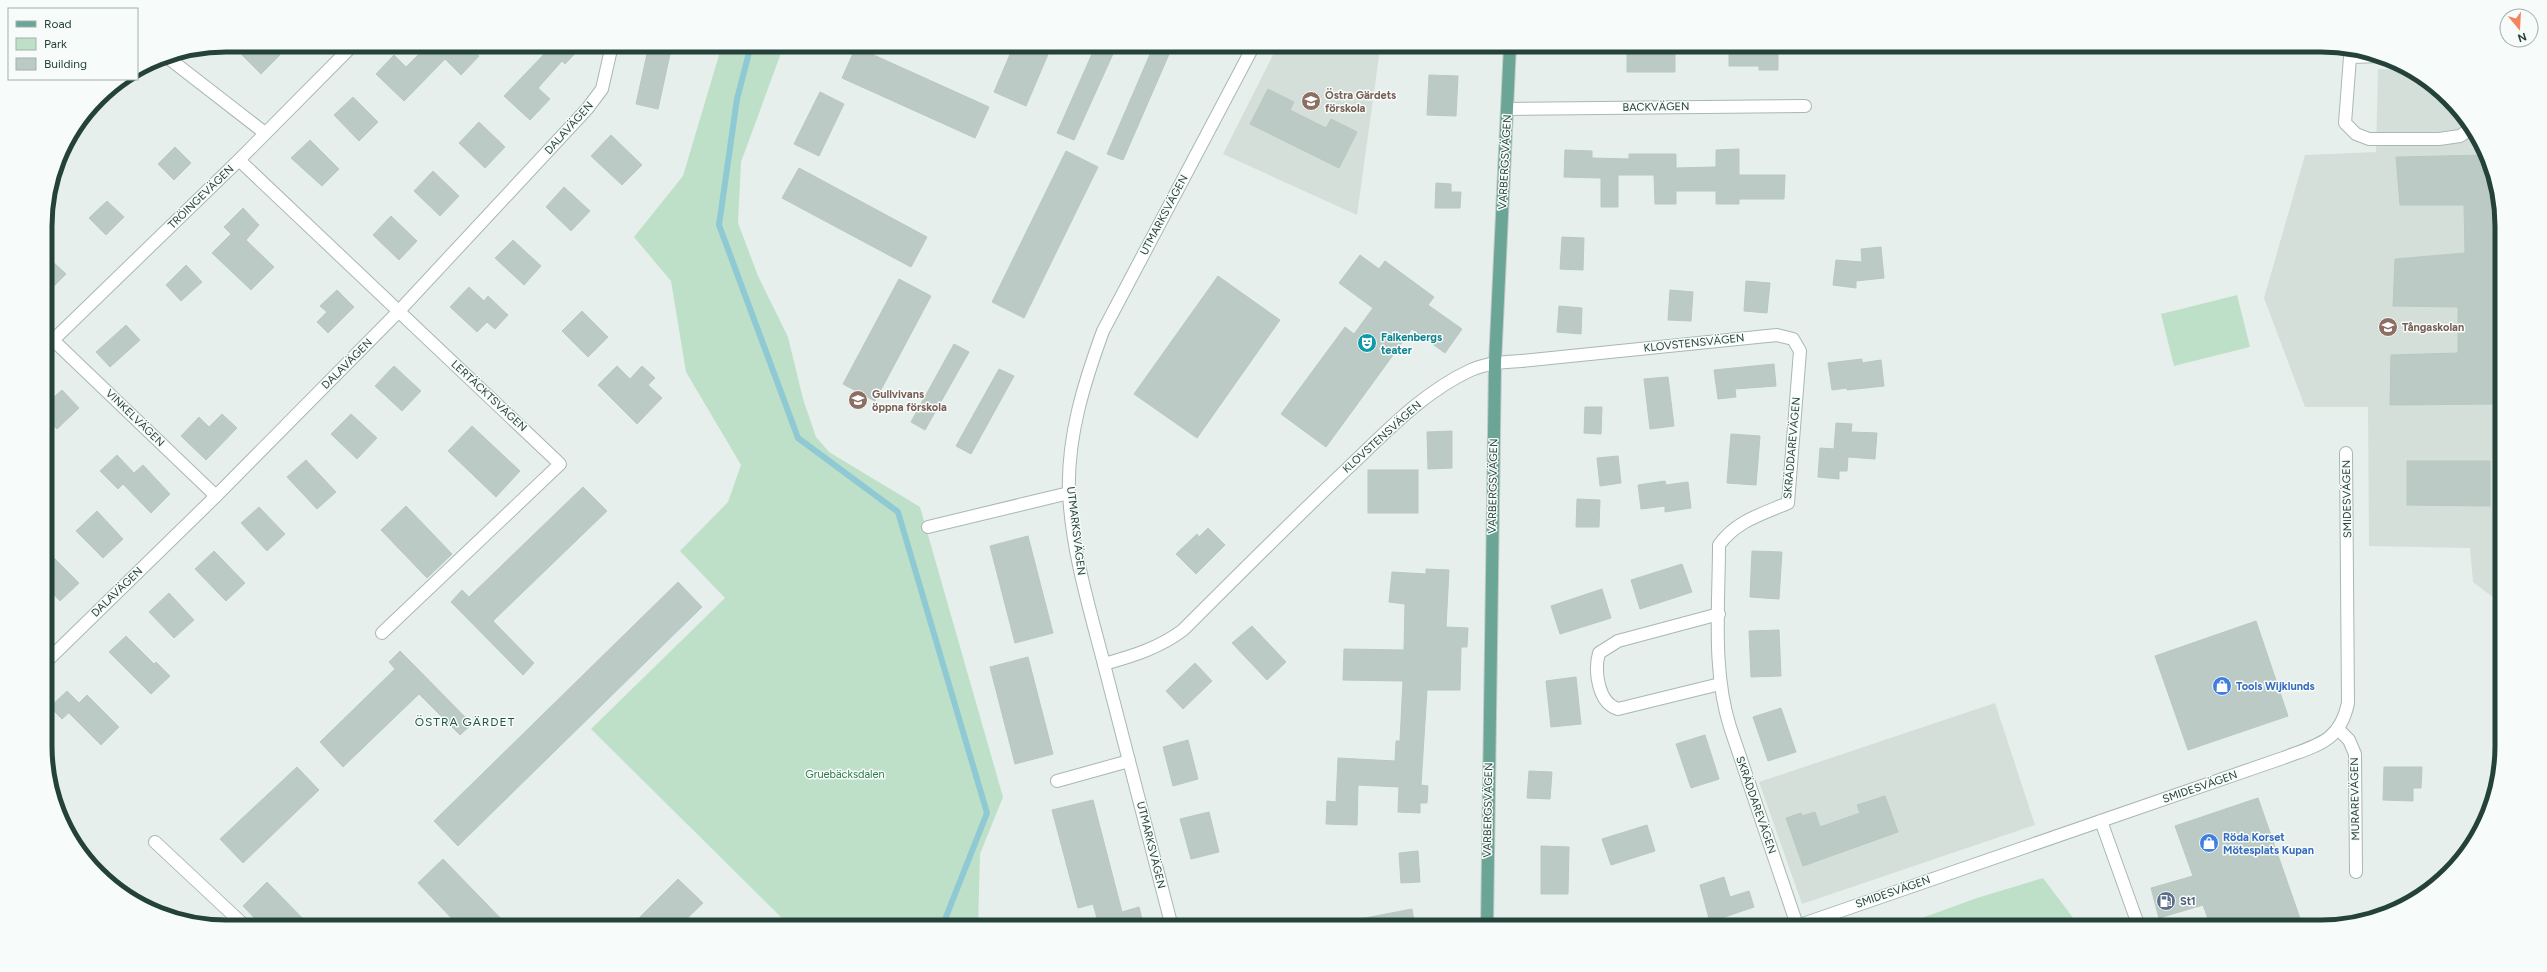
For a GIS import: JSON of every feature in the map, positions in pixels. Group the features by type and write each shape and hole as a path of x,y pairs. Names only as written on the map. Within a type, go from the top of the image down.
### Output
{"main road":[{"name":"VARBERGSVÄGEN","path":"1486,920 1495,364 1510,52"}],"street":[{"name":"TRÖINGEVÄGEN","path":"52,342 239,160 346,52"},
{"name":"DALAVÄGEN","path":"52,656 216,496 399,311 587,109 602,89 610,52"},
{"name":"UTMARKSVÄGEN","path":"1170,920 1083,586 1069,493 1077,412 1085,380 1103,331 1250,52"},
{"path":"2350,54 2345,123 2356,134 2369,139 2439,139 2460,136 2467,131"},
{"path":"172,60 265,133"},
{"name":"BACKVÄGEN","path":"1507,108 1805,106"},
{"name":"LERTÄCKTSVÄGEN","path":"239,160 560,464 382,633"},
{"name":"KLOVSTENSVÄGEN","path":"1104,664 1160,645 1183,630 1310,504 1413,407 1450,381 1473,370 1495,364 1777,335 1793,339"},
{"name":"SKRÄDDAREVÄGEN","path":"1793,339 1800,352 1788,503 1740,524 1726,535 1719,545 1719,614 1720,684 1722,703 1793,920"},
{"name":"VINKELVÄGEN","path":"52,346 216,496"},
{"name":"SMIDESVÄGEN","path":"1812,920 2283,758 2319,744 2339,730 2345,717 2348,703 2346,453"},
{"path":"928,527 1069,493"},
{"path":"1719,614 1618,641 1599,652 1597,662 1598,678 1604,700 1611,707 1618,709 1720,684"},
{"name":"MURAREVÄGEN","path":"2339,730 2349,740 2354,754 2356,872"},
{"path":"1057,781 1129,761"},
{"path":"2101,821 2136,920"},
{"path":"155,842 239,920"}],"shaded area":[{"name":"Östra Gärdets förskola","path":"1274,52 1380,52 1357,215 1223,154"},
{"name":"Tångaskolan","path":"2378,69 2397,70 2418,81 2436,95 2452,111 2466,129 2482,159 2492,192 2495,214 2495,599 2473,582 2470,548 2369,546 2368,407 2305,407 2264,298 2305,155 2376,152"},
{"path":"1995,703 2035,825 1802,904 1759,782"}],"green space":[{"name":"Gruebäcksdalen","path":"720,52 781,52 741,162 738,223 758,276 788,337 803,399 816,437 829,452 920,507 1003,797 980,854 978,920 784,920 591,729 725,598 680,551 728,502 741,465 686,372 671,281 634,237 683,176"},
{"path":"2237,295 2250,347 2174,366 2161,314"},
{"path":"2043,878 2075,920 1916,920 1977,898"}],"building":[{"path":"245,52 277,52 280,55 261,74 242,55"},
{"path":"421,52 475,52 479,56 461,75 445,59 404,101 376,74 394,55 406,67"},
{"path":"546,52 576,52 565,64 562,61 538,88 550,99 530,120 504,96"},
{"path":"647,52 670,52 658,109 636,104"},
{"path":"854,52 867,52 989,107 975,138 842,78"},
{"path":"1011,52 1049,52 1026,106 994,92"},
{"path":"1093,52 1114,52 1074,140 1057,133"},
{"path":"1151,52 1170,52 1123,160 1107,154"},
{"path":"1627,52 1675,52 1675,72 1627,72"},
{"path":"1729,52 1778,52 1778,70 1759,70 1759,66 1729,66"},
{"path":"1429,75 1458,76 1456,116 1427,115"},
{"path":"1268,89 1294,102 1290,110 1326,128 1331,119 1357,132 1339,168 1250,124"},
{"path":"820,92 844,104 819,156 794,144"},
{"path":"353,97 378,122 359,141 334,115"},
{"path":"479,122 505,147 485,168 459,143"},
{"path":"611,135 642,165 622,185 591,156"},
{"path":"310,140 339,169 322,186 291,158"},
{"path":"175,147 191,163 174,180 158,164"},
{"path":"1739,149 1739,175 1785,175 1784,199 1739,199 1739,204 1716,204 1716,191 1676,191 1676,204 1655,204 1654,175 1618,175 1618,207 1601,207 1601,178 1564,177 1565,150 1592,151 1592,158 1629,159 1629,154 1676,154 1676,168 1716,167 1716,150"},
{"path":"1066,151 1098,167 1024,318 992,302"},
{"path":"2480,155 2482,159 2492,192 2495,214 2495,404 2390,405 2391,355 2458,353 2458,307 2393,306 2395,259 2465,253 2464,205 2400,205 2396,157"},
{"path":"799,168 927,237 911,267 782,198"},
{"path":"433,171 459,196 440,216 414,191"},
{"path":"1436,183 1451,184 1451,192 1461,192 1460,208 1435,208"},
{"path":"564,187 590,211 571,231 546,207"},
{"path":"107,201 124,217 106,235 89,218"},
{"path":"243,208 259,225 246,240 274,267 251,290 212,253 231,234 224,227"},
{"path":"391,216 417,241 399,260 373,235"},
{"path":"1562,237 1584,238 1583,270 1560,269"},
{"path":"513,240 541,266 524,285 495,258"},
{"path":"1881,247 1884,278 1856,281 1856,288 1833,285 1836,260 1862,262 1861,249"},
{"name":"Falkenbergs teater","path":"1360,255 1379,269 1385,261 1434,297 1428,305 1462,329 1445,353 1412,329 1326,447 1281,414 1345,327 1354,334 1373,308 1339,283"},
{"path":"53,262 66,274 52,288"},
{"path":"186,265 202,282 181,301 166,285"},
{"path":"1218,276 1280,320 1197,438 1134,394"},
{"path":"899,279 931,296 875,401 843,384"},
{"path":"1746,281 1770,283 1767,313 1744,311"},
{"path":"469,287 484,301 488,296 508,315 495,329 487,322 477,332 450,307"},
{"path":"337,290 354,307 328,333 317,322 327,312 320,306"},
{"path":"1670,290 1693,292 1691,321 1668,320"},
{"path":"1559,306 1582,308 1581,334 1557,332"},
{"path":"582,311 608,337 588,357 562,331"},
{"path":"126,325 140,340 110,367 96,352"},
{"path":"954,344 969,352 925,430 911,422"},
{"path":"1862,359 1862,363 1881,360 1884,386 1832,390 1828,363"},
{"path":"1774,364 1776,386 1735,389 1736,397 1718,399 1714,370"},
{"path":"394,366 421,391 402,411 375,386"},
{"path":"617,366 630,379 642,366 655,378 648,385 662,398 637,424 598,385"},
{"path":"999,369 1014,376 971,454 956,446"},
{"path":"1668,377 1674,426 1650,429 1644,379"},
{"path":"62,390 79,408 57,429 52,424 52,399"},
{"path":"1585,407 1602,407 1601,434 1584,433"},
{"path":"222,414 237,428 206,460 181,436 199,417 209,427"},
{"path":"351,414 377,438 357,459 331,434"},
{"path":"1836,423 1852,424 1851,432 1877,433 1875,459 1848,457 1847,471 1839,471 1839,479 1818,477 1820,448 1834,449"},
{"path":"472,426 520,471 496,497 448,451"},
{"path":"1452,431 1452,468 1428,469 1427,432"},
{"path":"1731,434 1760,436 1756,485 1727,483"},
{"path":"117,455 134,473 143,465 170,494 151,513 123,484 118,489 100,471"},
{"path":"1618,456 1621,483 1600,486 1597,458"},
{"path":"306,460 336,492 317,509 287,477"},
{"path":"2407,461 2490,461 2490,506 2407,505"},
{"path":"1368,470 1418,470 1418,513 1368,513"},
{"path":"1665,481 1666,485 1688,482 1691,508 1665,512 1665,506 1641,509 1638,485"},
{"path":"583,487 607,511 493,621 534,663 523,675 451,602 462,590 469,597"},
{"path":"1577,499 1600,500 1599,527 1576,527"},
{"path":"406,506 452,554 427,578 381,530"},
{"path":"259,507 285,534 267,551 241,523"},
{"path":"97,511 123,539 103,558 76,531"},
{"path":"1208,528 1225,545 1196,574 1176,554 1197,534 1199,537"},
{"path":"1028,536 1053,633 1015,643 990,546"},
{"path":"214,551 245,583 226,601 195,569"},
{"path":"1752,551 1782,552 1779,599 1750,597"},
{"path":"52,556 79,583 60,601 52,592"},
{"path":"1682,564 1692,592 1640,609 1631,580"},
{"path":"1426,569 1449,570 1446,627 1468,628 1467,647 1461,647 1460,690 1427,690 1421,785 1428,786 1427,803 1420,803 1420,813 1398,812 1399,787 1358,785 1357,825 1326,824 1327,801 1336,802 1338,758 1395,761 1396,741 1400,741 1403,681 1343,680 1344,649 1404,650 1405,604 1389,602 1392,572 1426,574"},
{"path":"678,582 702,607 458,846 434,821"},
{"path":"1602,589 1611,618 1560,634 1551,606"},
{"path":"169,593 194,620 174,638 149,612"},
{"name":"Tools Wijklunds","path":"2256,621 2288,716 2188,750 2155,656"},
{"path":"1252,626 1286,662 1267,680 1232,643"},
{"path":"1779,630 1781,676 1751,677 1749,631"},
{"path":"126,636 154,664 156,662 170,676 151,694 109,652"},
{"path":"400,651 472,724 460,735 419,694 343,767 320,742 395,669 389,662"},
{"path":"1028,657 1053,754 1015,764 990,667"},
{"path":"1195,663 1212,681 1183,709 1166,691"},
{"path":"1576,677 1581,724 1551,727 1546,681"},
{"path":"67,691 79,703 87,695 119,727 101,745 69,713 73,709 62,719 52,709 52,705"},
{"path":"1781,708 1796,752 1768,761 1753,717"},
{"path":"1705,735 1719,779 1691,788 1676,744"},
{"path":"1188,740 1198,779 1173,786 1163,747"},
{"path":"297,767 319,790 243,863 220,839"},
{"path":"2384,767 2422,767 2421,788 2413,788 2413,801 2383,800"},
{"path":"1529,771 1552,772 1550,799 1527,798"},
{"path":"1885,796 1898,832 1803,866 1786,818 1801,813 1802,816 1815,812 1820,827 1860,813 1857,805"},
{"path":"2258,798 2301,920 2208,920 2203,905 2159,918 2151,888 2193,876 2175,826"},
{"path":"1093,800 1122,912 1139,907 1142,920 1088,920 1097,918 1093,904 1078,908 1052,810"},
{"path":"1209,812 1219,852 1191,859 1180,819"},
{"path":"1647,825 1655,851 1611,865 1602,839"},
{"path":"1541,846 1569,847 1568,894 1541,894"},
{"path":"1418,851 1420,882 1401,883 1399,853"},
{"path":"443,859 502,920 453,920 418,883"},
{"path":"1724,877 1730,897 1749,891 1754,907 1716,920 1709,920 1700,885"},
{"path":"678,879 703,903 685,920 637,920"},
{"path":"267,882 304,920 256,920 243,906"},
{"path":"1412,909 1414,920 1360,920"}],"waterway":[{"path":"749,52 737,99 719,225 798,438 898,512 987,813 945,920"}],"place":[{"name":"Östra Gärdets förskola","path":"1311,101"},
{"name":"Tångaskolan","path":"2388,327"},
{"name":"Falkenbergs teater","path":"1367,343"},
{"name":"Gullvivans öppna förskola","path":"858,400"},
{"name":"Tools Wijklunds","path":"2222,686"},
{"name":"Röda Korset Mötesplats Kupan","path":"2209,843"},
{"name":"St1","path":"2166,901"}],"district":[{"name":"ÖSTRA GÄRDET","path":"465,722"}]}
